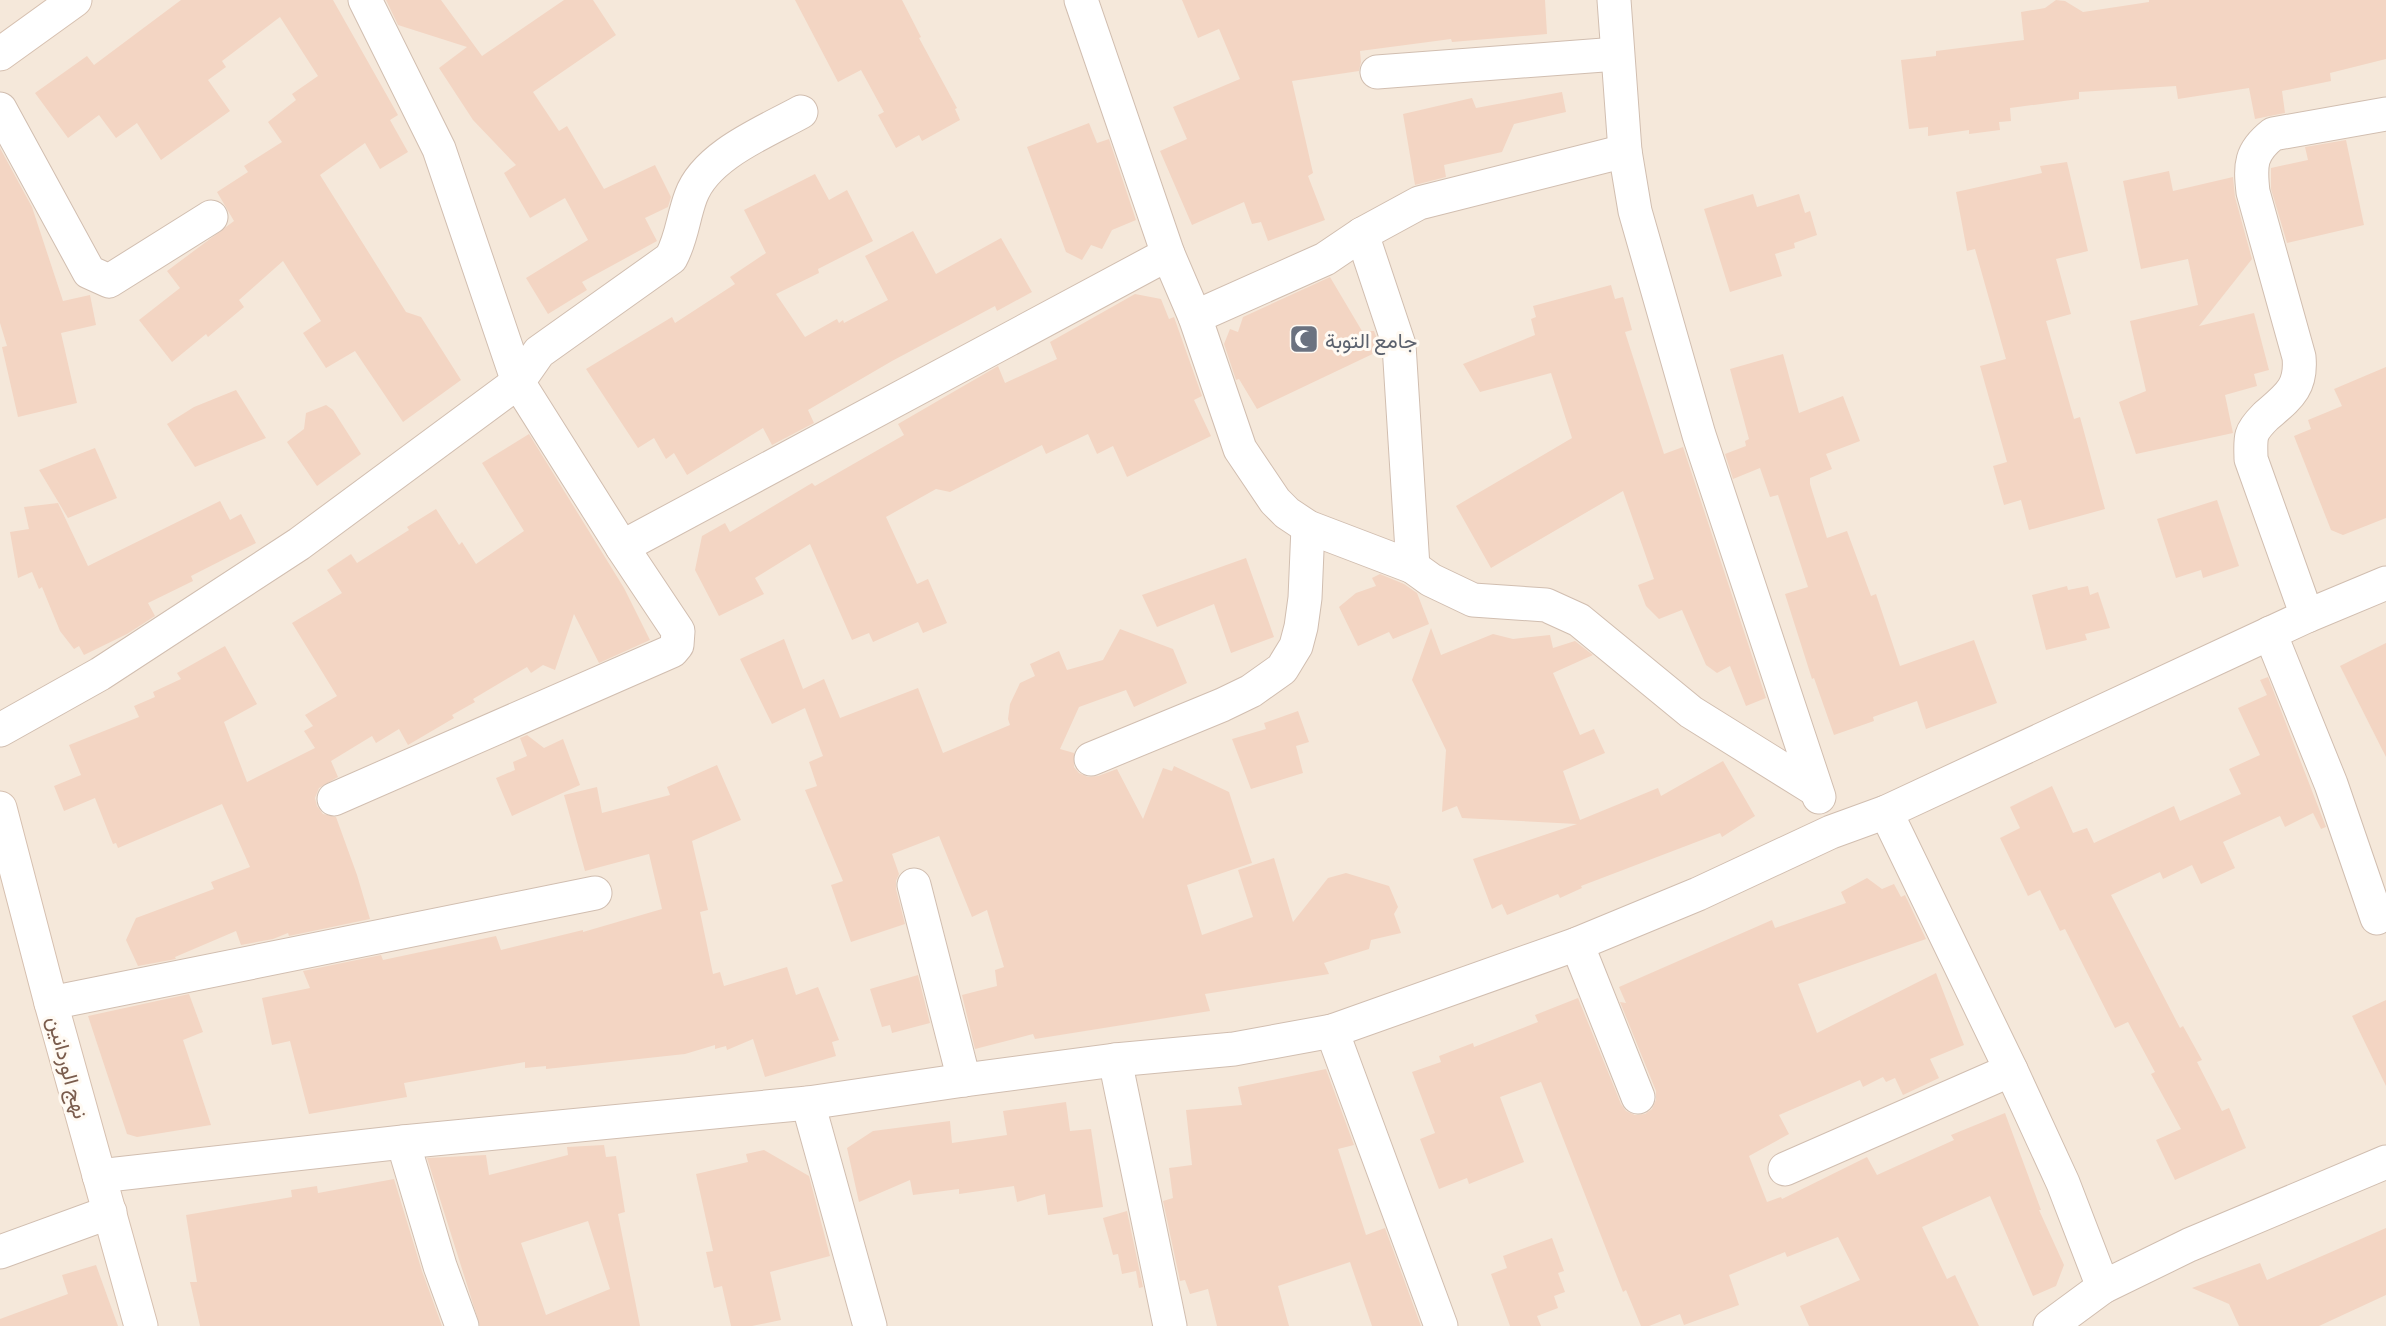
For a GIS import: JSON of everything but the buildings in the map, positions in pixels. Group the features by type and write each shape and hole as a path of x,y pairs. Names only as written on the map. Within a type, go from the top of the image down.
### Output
{"street":[{"path":"0,54 75,0"},
{"path":"334,799 672,651 680,637 675,623 622,547 518,382 439,149 365,0"},
{"path":"1082,0 1168,254 1195,317 1240,449 1275,501 1308,527 1413,567 1431,580 1473,600 1546,605 1579,620 1691,712 1816,790"},
{"path":"1614,0 1626,151 1635,211 1699,435 1831,832"},
{"path":"1377,72 1617,54"},
{"path":"0,109 89,272 109,281 211,217"},
{"path":"0,730 100,674 299,544 518,382 539,352 671,258 680,242 692,194 707,170 730,152 801,112"},
{"path":"2307,616 2251,459 2252,434 2260,422 2290,395 2301,373 2299,357 2253,192 2251,170 2254,154 2273,134 2386,114"},
{"path":"1195,317 1325,259 1362,234 1419,203 1626,151"},
{"path":"1362,234 1399,345 1413,567"},
{"path":"622,547 1168,254"},
{"path":"1091,759 1222,705 1251,690 1282,669 1296,646 1301,627 1305,598 1308,527"},
{"path":"99,1176 403,1142 808,1103 1115,1060 1234,1049 1332,1031 1577,944 1698,894 1831,832 1886,812 2307,616 2386,583"},
{"path":"2270,633 2331,784 2377,918"},
{"name":"نهج الوردانين","path":"0,808 51,1003 141,1326"},
{"path":"1886,812 2063,1183 2103,1287"},
{"path":"914,885 964,1080"},
{"path":"51,1003 595,893"},
{"path":"1577,944 1638,1097"},
{"path":"1332,1031 1441,1326"},
{"path":"1115,1060 1170,1326"},
{"path":"1785,1169 2011,1070"},
{"path":"808,1103 870,1326"},
{"path":"403,1142 440,1266 462,1326"},
{"path":"2050,1326 2103,1287 2189,1245 2386,1162"},
{"path":"0,1252 110,1212"}],"shaded area":[{"path":"0,0 2386,0 2386,1326 0,1326"}],"place":[{"name":"جامع التوبة","path":"1304,339"}]}
